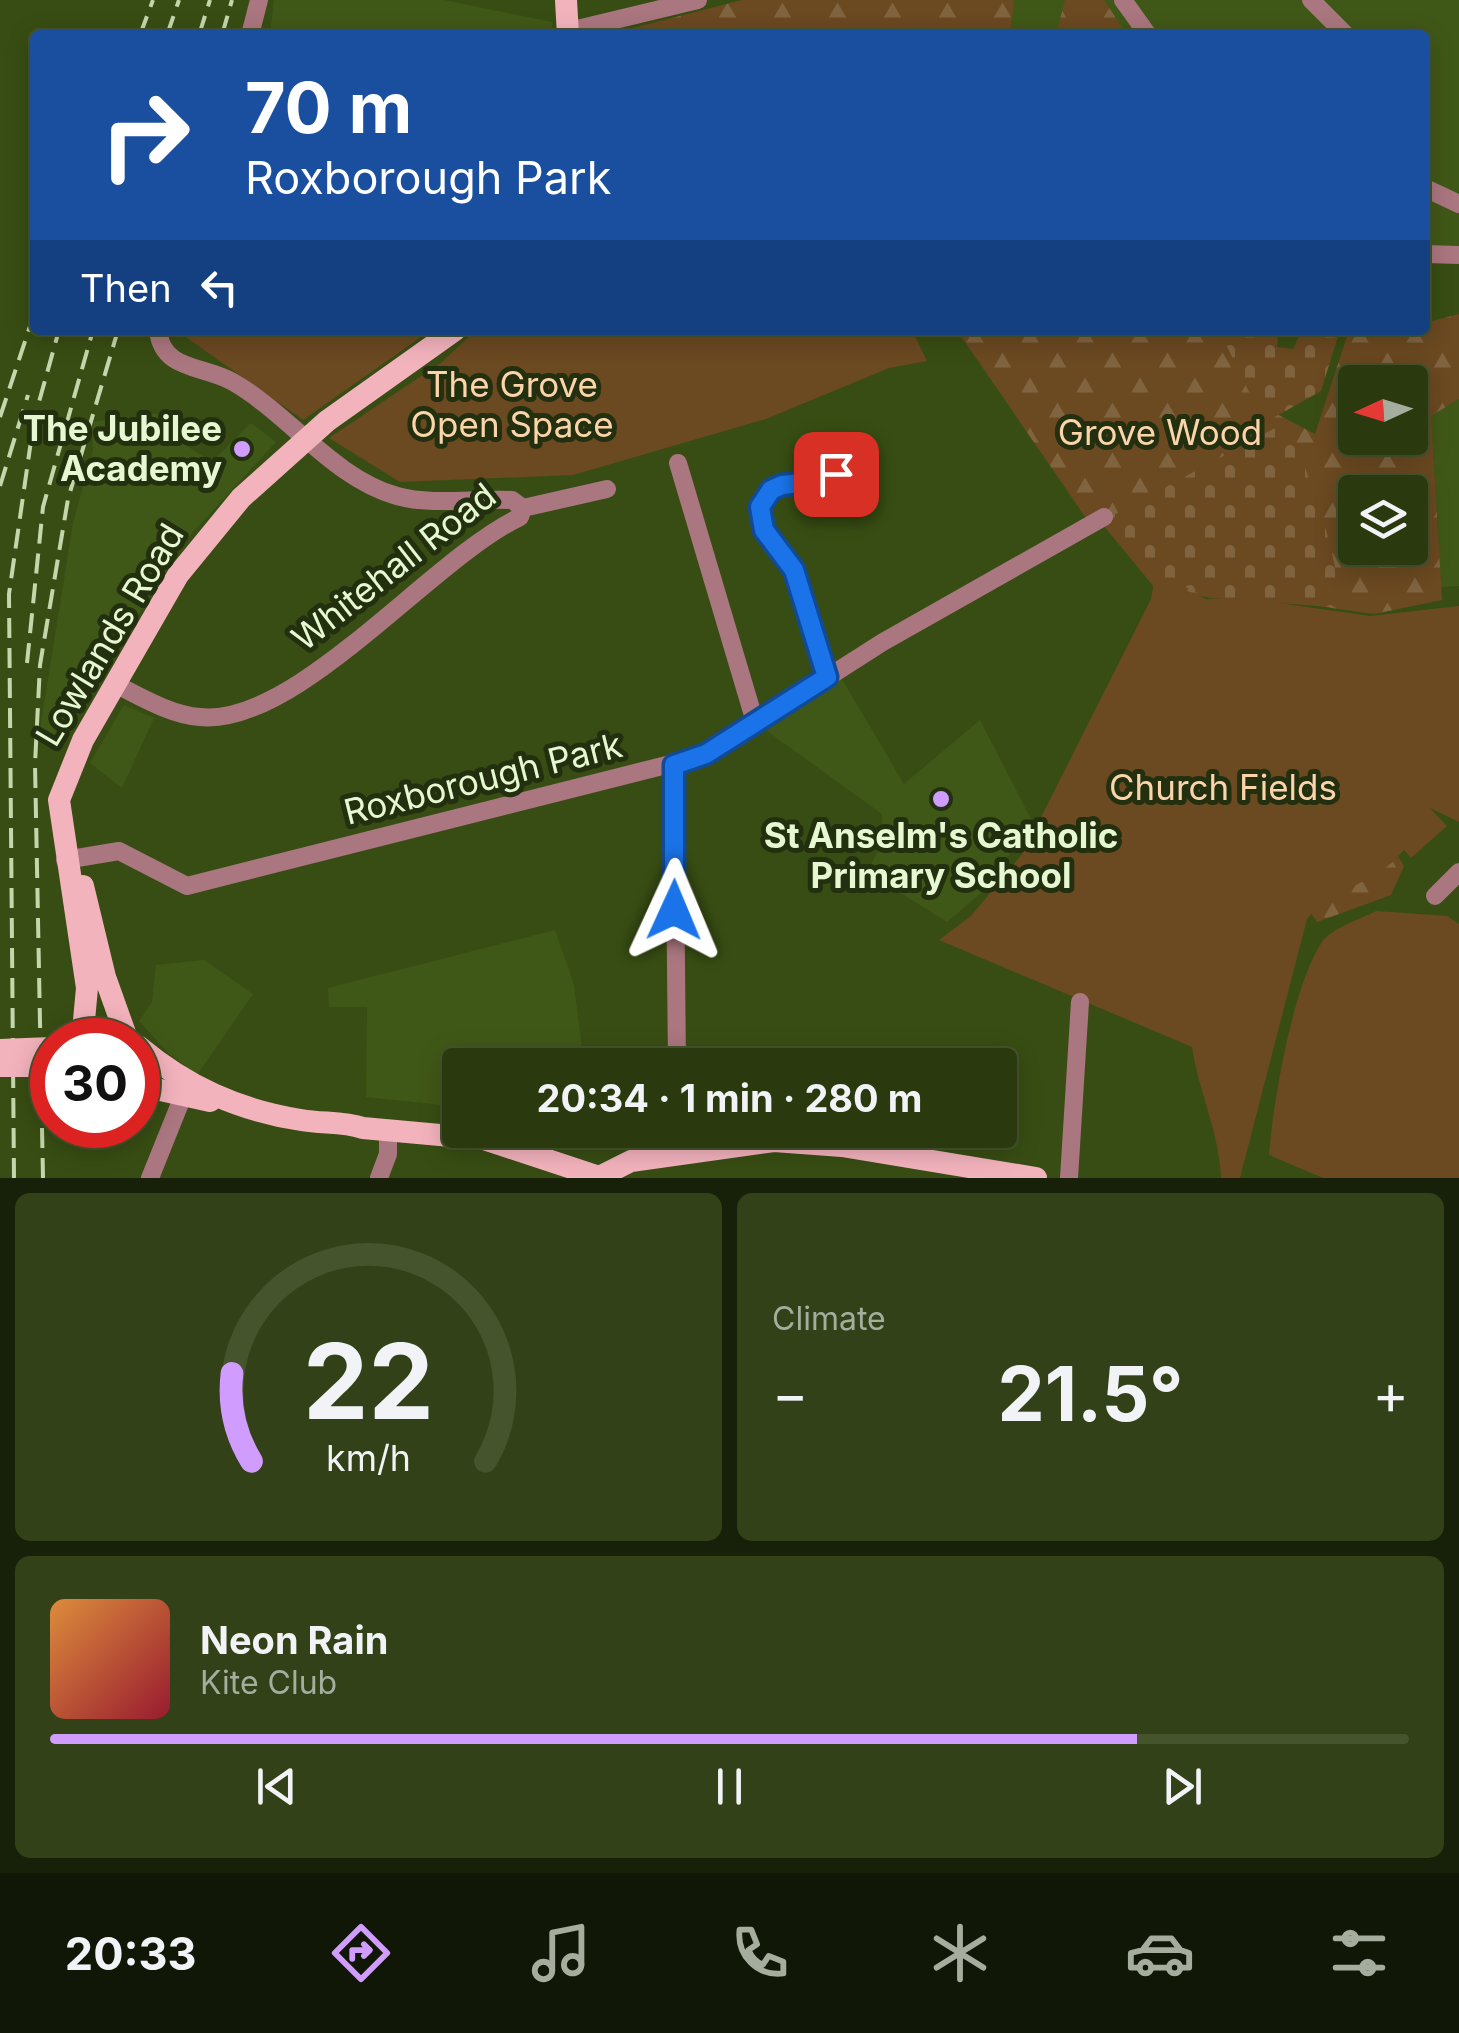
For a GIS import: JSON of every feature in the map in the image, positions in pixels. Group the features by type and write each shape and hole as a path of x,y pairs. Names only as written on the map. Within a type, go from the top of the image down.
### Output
{"main road":[{"path":"566,0 568,30"},
{"name":"Lowlands Road","path":"81,1018 87,988 84,925 71,858 65,790 83,740 198,547 241,498 306,440 448,335"},
{"name":"Lowlands Road","path":"84,925 122,1018"},
{"path":"0,1050 30,1049"},
{"path":"160,1059 228,1104"},
{"path":"0,1066 30,1066"},
{"path":"160,1090 308,1122 442,1131"},
{"path":"346,1122 363,1114 442,1120"},
{"path":"517,1148 599,1178 631,1161 743,1144 800,1142 1036,1178"}],"street":[{"path":"251,30 260,0"},
{"path":"580,30 698,0"},
{"path":"1123,0 1144,30"},
{"path":"1311,0 1341,30"},
{"path":"1430,190 1459,204"},
{"path":"1430,254 1459,254"},
{"path":"159,335 173,362 196,366 234,382 306,440 394,495 512,500 523,508"},
{"path":"678,463 755,722"},
{"path":"827,677 794,570 764,530 760,507 771,490 782,485 820,481 836,474"},
{"name":"Whitehall Road","path":"115,684 196,717 214,718 252,706 339,659 450,561 487,532 520,517 523,508 607,489"},
{"name":"Roxborough Park","path":"71,858 119,852 187,886 674,765 706,754 827,677 1104,517"},
{"path":"674,765 677,1048"},
{"path":"1435,896 1459,872"},
{"path":"1070,1178 1080,1002"},
{"path":"150,1178 182,1096"},
{"path":"379,1178 388,1154 388,1130"},
{"path":"680,1148 680,1155"}],"shaded area":[{"path":"274,0 444,0 552,22 552,30 271,30"},
{"path":"939,0 1459,0 1459,249 1430,247 1430,30 937,30"},
{"path":"1459,399 1459,586 1441,587 1431,415"},
{"path":"176,411 181,442 212,462 251,423 276,442 182,544 61,741 40,730 73,523 93,450 92,422"},
{"name":"St Anselm's Catholic Primary School","path":"840,676 904,784 980,720 1032,821 987,888 947,922 867,872 883,842 882,814 760,726"},
{"path":"124,705 154,718 122,788 90,763"},
{"path":"555,930 574,985 582,1048 442,1048 442,1105 366,1097 367,1007 329,1007 328,988"},
{"path":"204,960 253,994 197,1075 160,1044 160,1018 141,1018 152,1002 156,965"}],"green space":[{"path":"742,0 1014,0 1011,30 629,29"},
{"path":"1065,0 1104,0 1124,30 1057,30"},
{"name":"Grove Wood","path":"1459,314 1459,399 1431,416 1442,600 1374,614 1241,595 1163,598 1095,515 1086,518 958,335 1224,335 1273,412 1315,434 1347,335 1430,335 1430,322"},
{"path":"183,335 424,335 303,420"},
{"name":"The Grove Open Space","path":"471,335 914,335 927,361 889,368 766,419 573,475 400,482 329,438 442,362"},
{"path":"1221,335 1278,335 1277,347 1293,349 1300,335 1338,335 1321,391 1264,423"},
{"path":"1288,421 1323,517 1345,608 1209,598 1152,572 1110,517"},
{"name":"Church Fields","path":"1155,577 1206,599 1243,598 1370,616 1459,606 1459,822 1430,808 1447,826 1411,858 1404,850 1382,870 1329,900 1307,919 1240,1178 1221,1178 1217,1144 1192,1047 939,940 971,916 1023,853 1151,599"},
{"path":"1373,817 1404,866 1391,895 1317,922 1306,906"},
{"path":"1376,911 1447,916 1459,924 1459,1178 1323,1178 1269,1155 1286,1045 1312,961 1332,932"}],"railway":[{"path":"142,30 153,0"},
{"path":"169,30 179,0"},
{"path":"201,30 210,0"},
{"path":"223,30 232,0"},
{"path":"0,417 30,326"},
{"path":"14,1178 9,594 34,420 58,335"},
{"path":"27,663 43,507 92,335"},
{"path":"43,1178 35,764 40,665 68,499 117,335"},
{"path":"0,486 28,395"}],"place":[{"name":"The Jubilee Academy","path":"242,449"},
{"name":"St Anselm's Catholic Primary School","path":"941,799"}],"route":[{"path":"674,910 674,765 706,754 827,677 814,646 794,570 764,530 760,507 771,490 782,485 820,481 836,474"}]}
